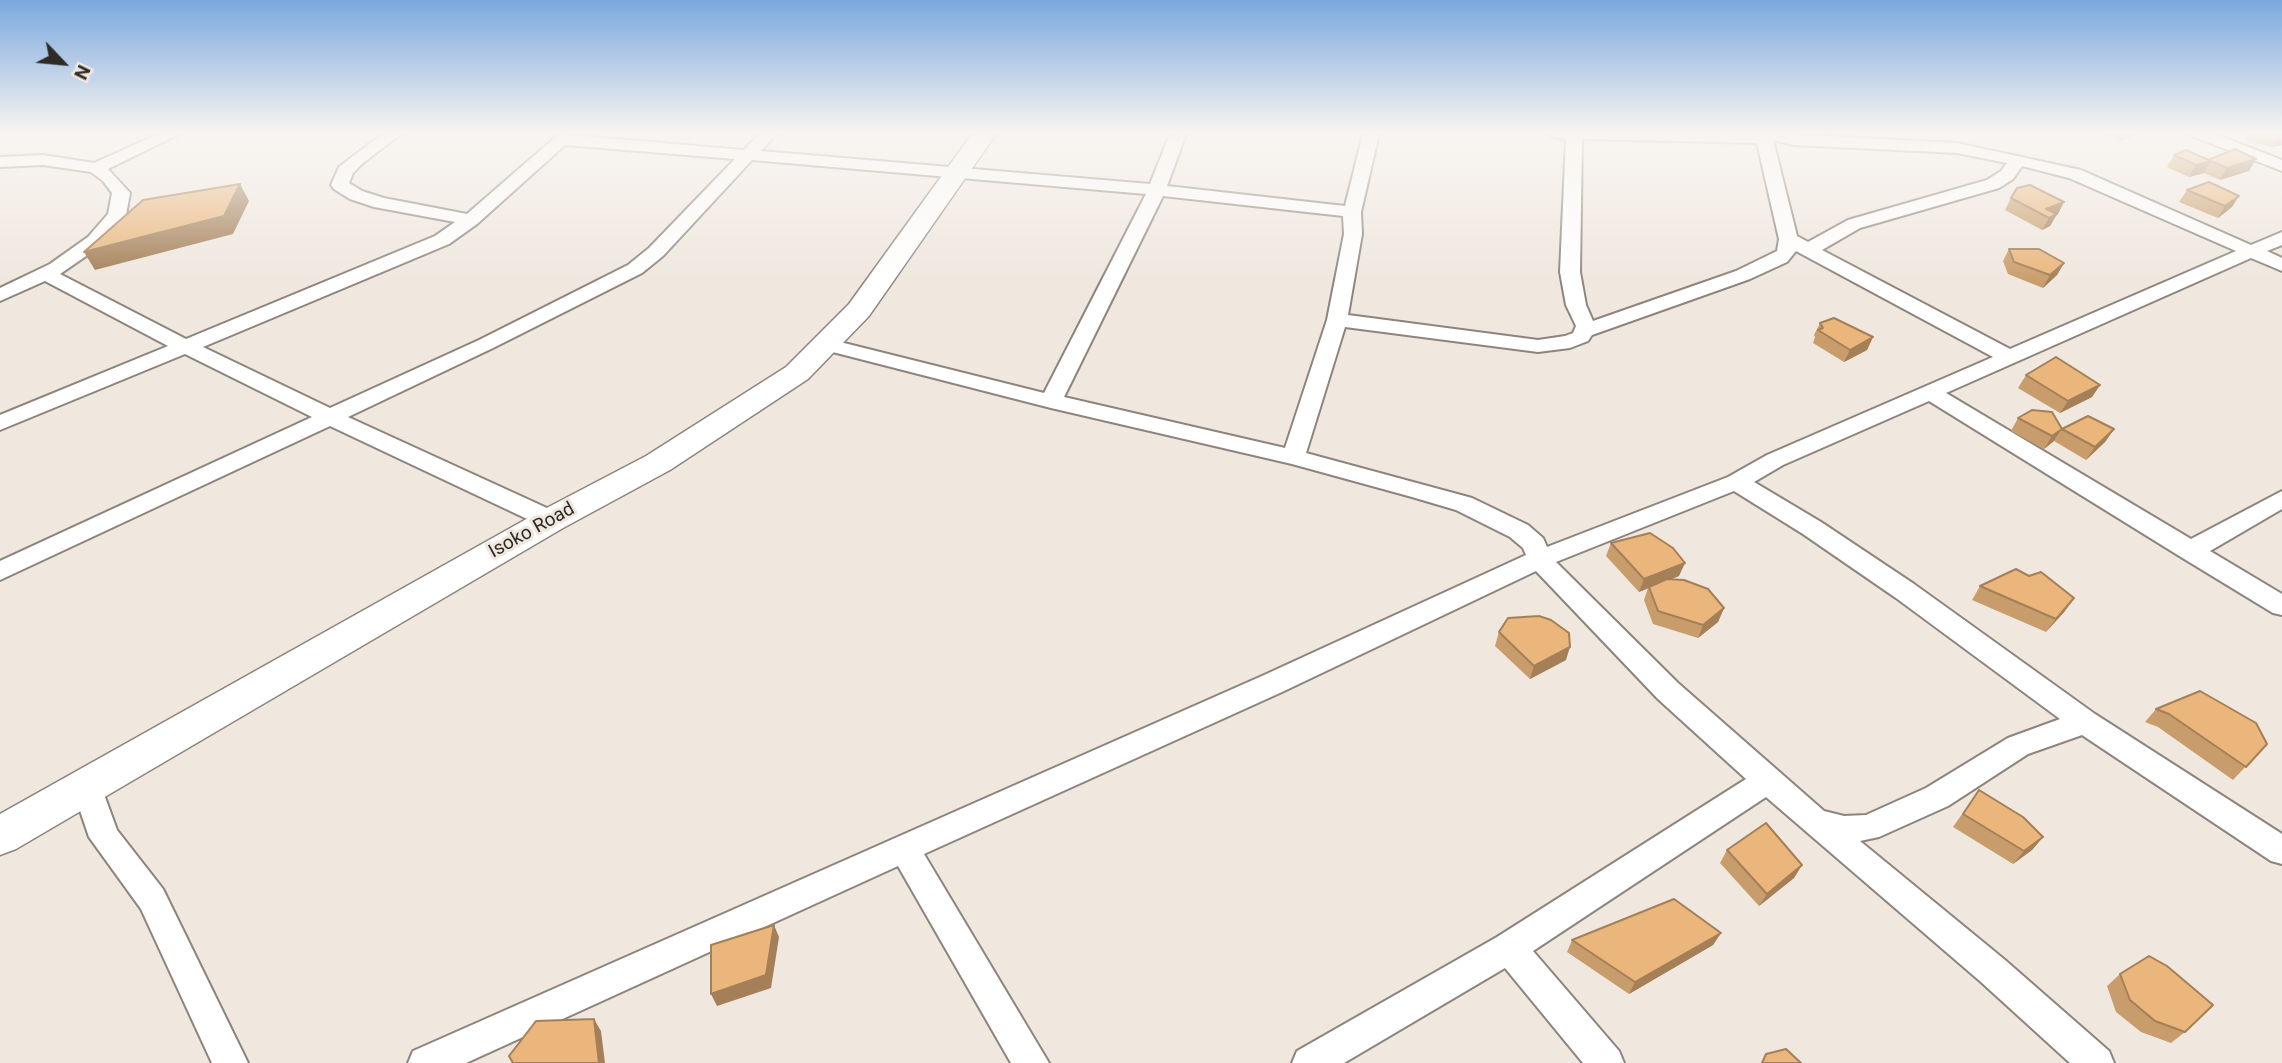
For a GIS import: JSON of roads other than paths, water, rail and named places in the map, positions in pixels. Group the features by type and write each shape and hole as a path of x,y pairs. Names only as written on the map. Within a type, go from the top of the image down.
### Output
{"street":[{"path":"0,295 45,273 95,241 117,215 121,193 113,184"},
{"path":"340,184 356,195 380,203 471,220"},
{"path":"0,423 426,248 471,220 509,184"},
{"path":"0,571 486,344 635,269 656,252 722,184"},
{"name":"Isoko Road","path":"0,836 551,520 658,463 797,373 828,345 859,310 952,184"},
{"path":"1087,184 1352,212"},
{"path":"1051,401 1159,184"},
{"path":"1293,457 1337,320 1353,234 1352,212 1359,184"},
{"path":"1572,184 1570,272 1572,292 1586,330"},
{"path":"1337,320 1538,346 1570,342 1581,337 1586,330 1743,275 1780,258 1788,247 1788,239 1776,184"},
{"path":"1809,249 1854,224 1994,184"},
{"path":"2098,184 2282,265"},
{"path":"426,1063 903,847 1272,684 1540,559 1735,482 1775,460 2282,237"},
{"path":"1788,239 2011,358"},
{"path":"45,273 330,417 551,520"},
{"path":"828,345 1051,401 1293,457 1464,504 1527,536 1540,559 1573,597 1668,691 1816,823 1993,971 2095,1063"},
{"path":"1931,393 2282,606"},
{"path":"1735,482 1812,528 1905,591 2085,722 2282,851"},
{"path":"2190,551 2282,499"},
{"path":"1816,823 1844,829 1868,828 1937,797 2018,746 2085,722"},
{"path":"1310,1063 1508,948 1768,780"},
{"path":"87,787 104,837 152,899 230,1063"},
{"path":"903,847 1031,1063"},
{"path":"1508,948 1606,1063"}]}
